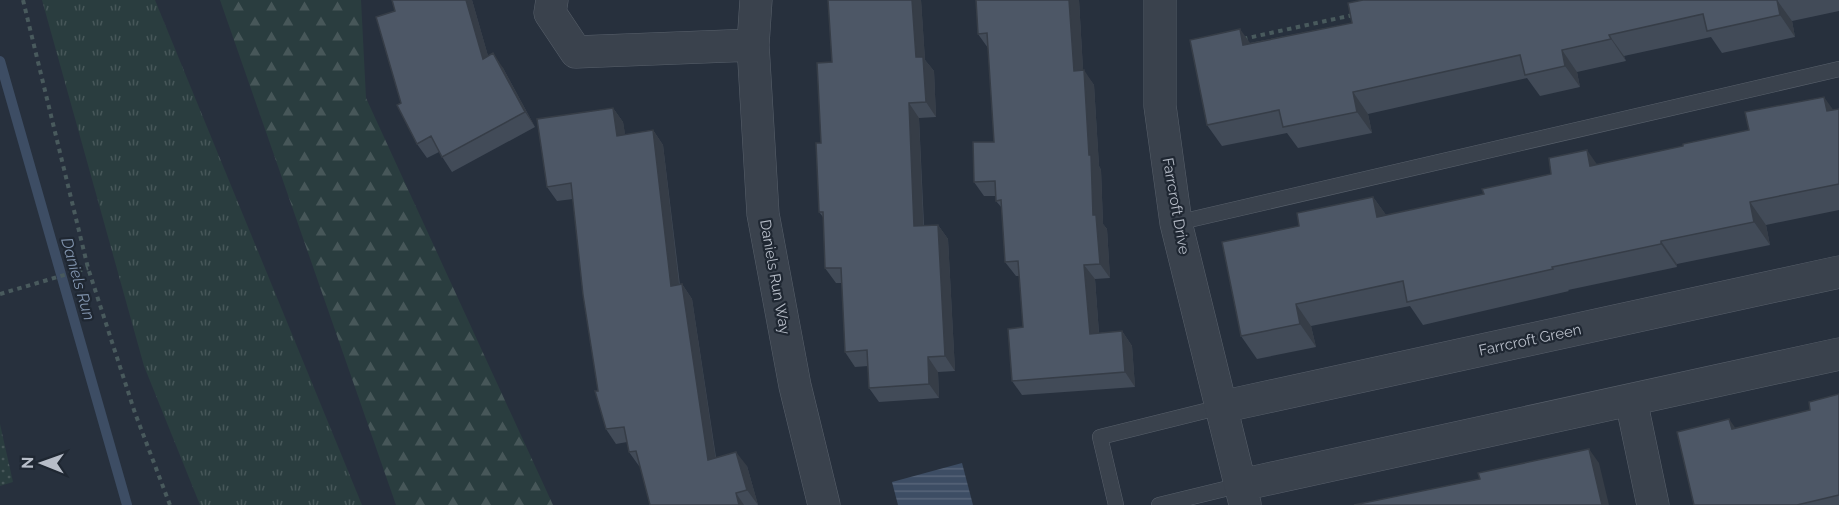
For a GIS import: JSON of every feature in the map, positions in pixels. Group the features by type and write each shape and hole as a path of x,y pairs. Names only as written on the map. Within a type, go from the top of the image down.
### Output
{"street":[{"path":"552,0 550,13 576,52 753,45"},
{"name":"Daniels Run Way","path":"756,0 753,45 763,214 795,386 824,505"},
{"name":"Farrcroft Drive","path":"1160,0 1160,106 1176,223 1243,495"},
{"name":"Farrcroft Green","path":"1221,407 1839,272"},
{"path":"1243,495 1631,400 1839,354"},
{"path":"1631,400 1653,505"}],"lane":[{"path":"1176,223 1839,69"},
{"path":"1116,505 1100,437 1221,407"},
{"path":"1159,505 1243,495"}],"path":[{"path":"23,0 88,268 135,413 170,505"},
{"path":"1239,39 1363,12"},
{"path":"0,294 88,268"}],"green space":[{"path":"42,0 155,0 362,505 200,505 144,366"},
{"path":"220,0 361,0 366,98 553,505 396,505"},
{"path":"0,424 13,482 0,486"}],"water":[{"path":"962,463 973,505 898,505 892,482"}],"building":[{"path":"392,0 466,0 483,59 493,53 525,112 442,157 431,136 417,144 397,105 401,103 376,17 395,11"},
{"path":"828,0 912,0 916,57 923,57 926,102 909,103 914,226 938,225 945,356 928,357 929,384 869,388 867,350 845,352 841,268 825,268 823,212 819,212 816,143 821,143 817,63 832,62"},
{"path":"976,0 1069,0 1074,71 1084,70 1093,215 1096,215 1100,264 1084,265 1090,334 1122,331 1125,372 1012,381 1008,329 1023,327 1018,261 1005,262 1001,200 996,201 995,181 974,182 973,142 994,142 987,33 978,34"},
{"path":"1363,0 1777,0 1780,15 1707,31 1703,14 1609,35 1611,39 1562,50 1565,66 1525,75 1520,55 1353,92 1357,112 1283,127 1279,110 1207,125 1190,40 1240,29 1243,45 1352,23 1348,3"},
{"path":"1824,97 1827,111 1839,109 1839,184 1750,202 1754,222 1661,241 1661,244 1552,267 1553,269 1407,302 1403,281 1296,304 1300,324 1241,336 1222,242 1299,226 1297,213 1373,197 1377,217 1484,194 1482,189 1551,174 1549,158 1587,150 1590,166 1683,146 1683,144 1749,130 1745,112"},
{"path":"613,108 617,136 653,130 671,286 682,284 708,460 736,452 747,490 736,493 739,505 650,505 636,451 629,452 624,427 606,429 595,391 598,391 583,295 571,183 547,187 537,119"},
{"path":"1839,394 1839,495 1797,505 1694,505 1677,432 1729,419 1732,429 1810,410 1809,402"},
{"path":"1589,449 1602,505 1354,505 1480,479 1478,473"}],"waterway":[{"name":"Daniels Run","path":"0,61 127,505"}]}
